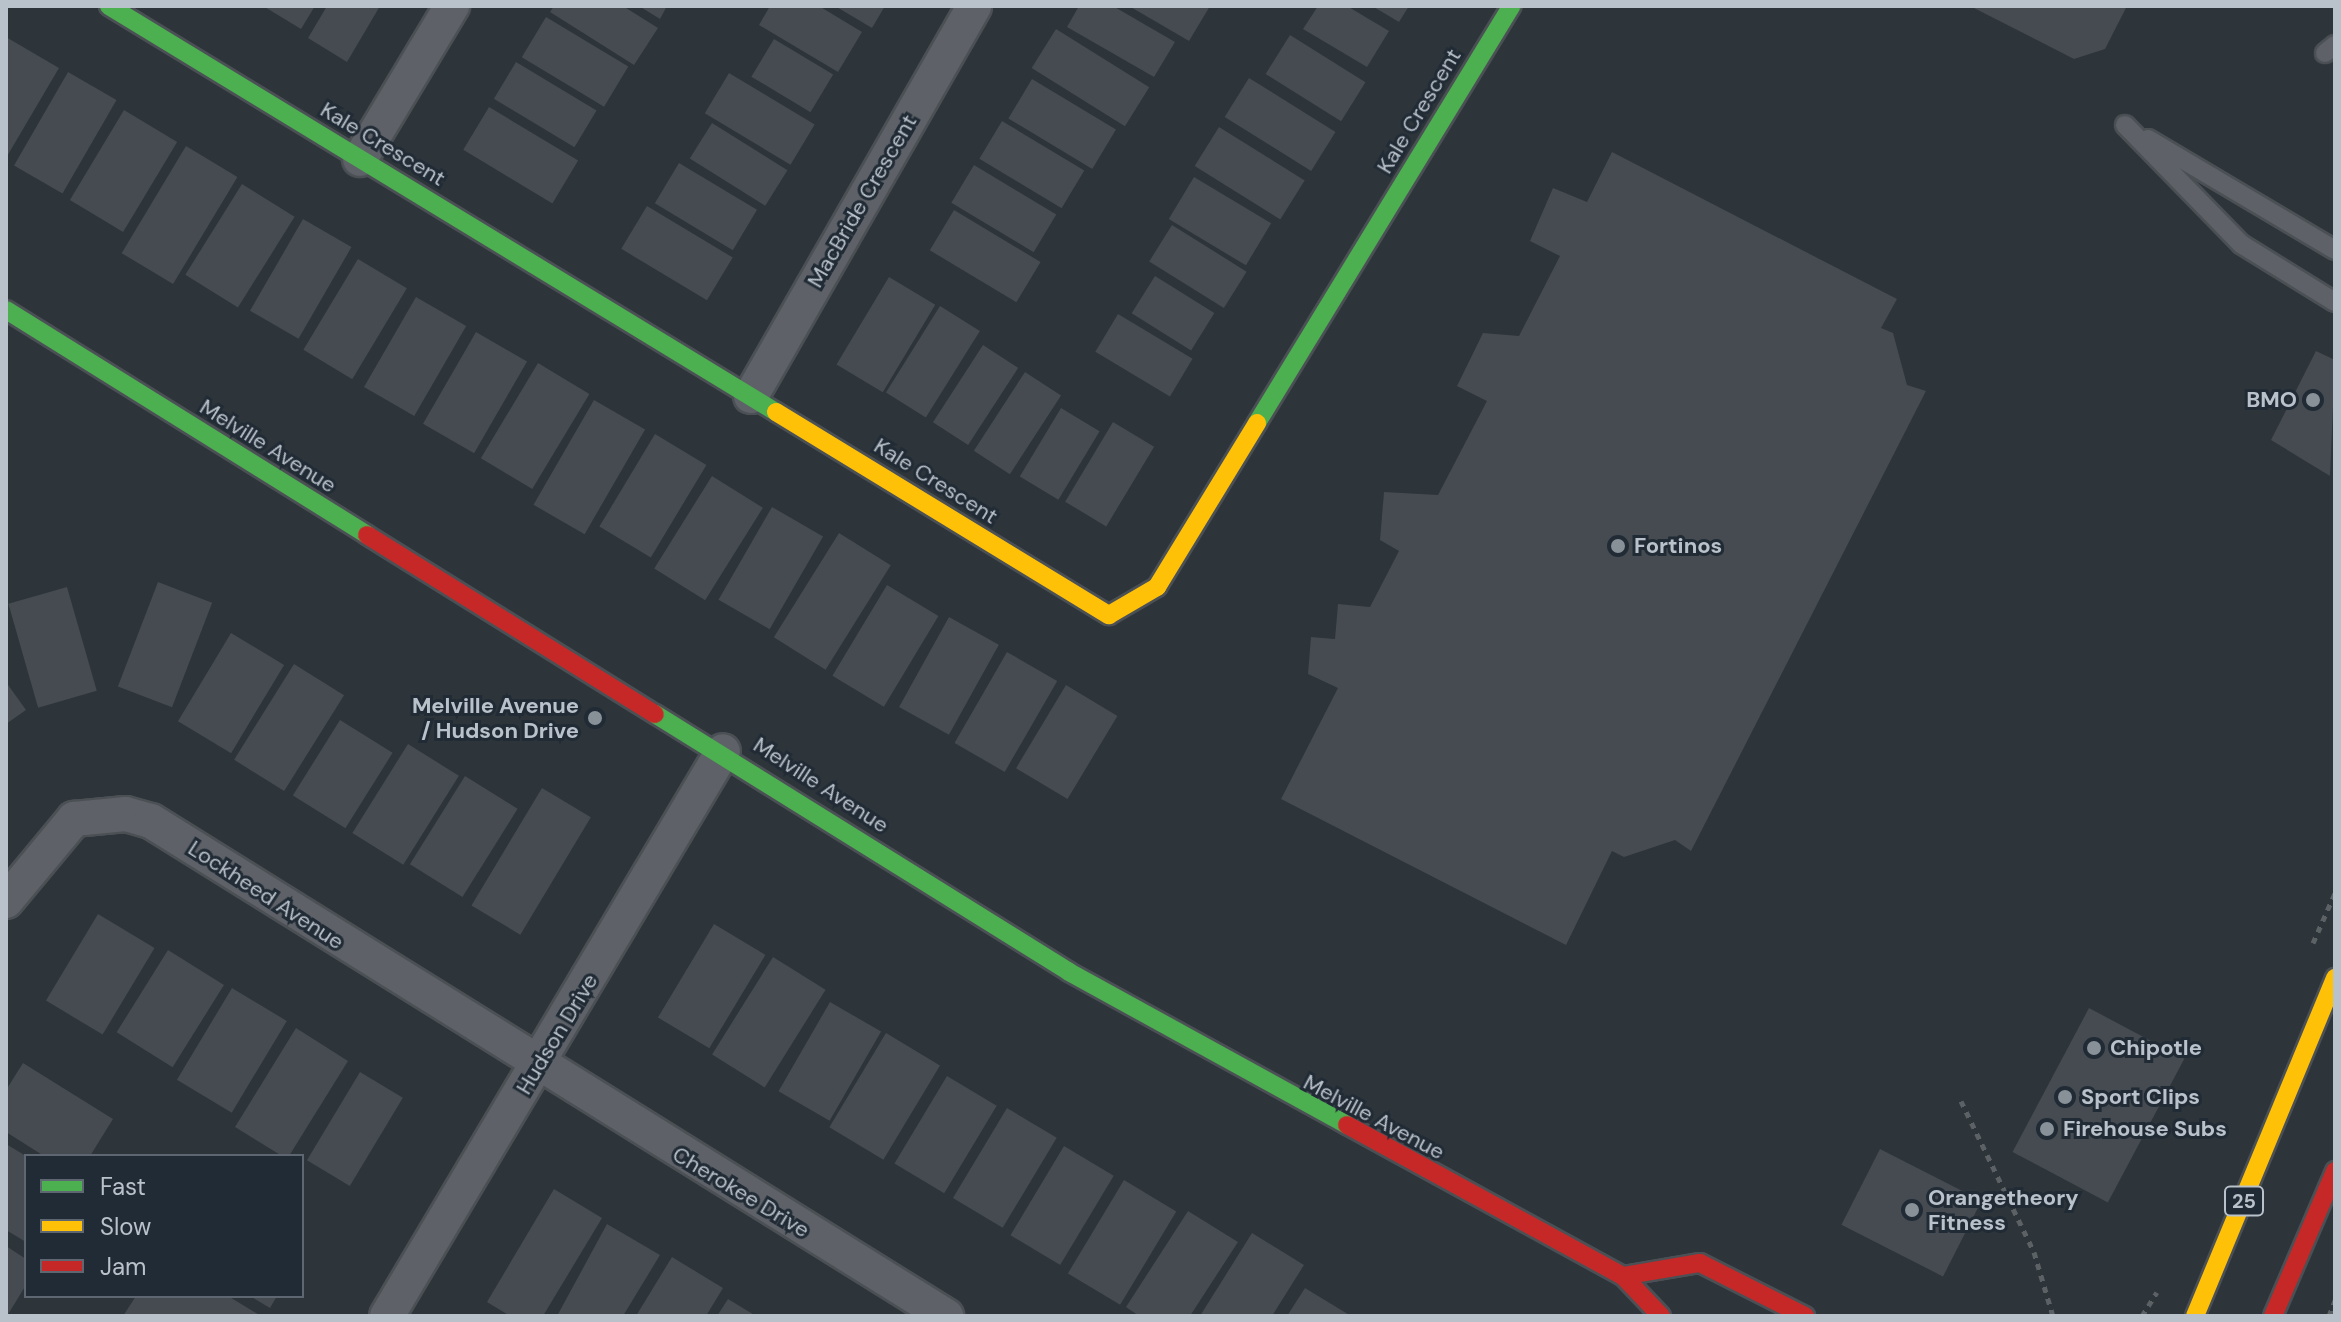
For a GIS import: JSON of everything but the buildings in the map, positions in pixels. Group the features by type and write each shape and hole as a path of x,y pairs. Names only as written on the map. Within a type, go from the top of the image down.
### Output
{"street":[{"name":"Kale Crescent","path":"109,6 1109,615 1157,587 1512,6"},
{"path":"360,159 452,6"},
{"name":"MacBride Crescent","path":"751,396 974,6"},
{"name":"Melville Avenue","path":"6,310 723,751 1069,972 1623,1276 1661,1316"},
{"name":"Hudson Drive","path":"387,1316 538,1067 723,751"},
{"name":"Lockheed Avenue","path":"6,901 74,819 126,814 151,821 538,1067"},
{"name":"25","path":"2195,1316 2335,978"},
{"name":"Cherokee Drive","path":"538,1067 946,1316"},
{"path":"2273,1316 2335,1171"},
{"path":"1623,1276 1700,1263 1805,1316"}],"lane":[{"path":"2335,250 2125,125 2241,244 2335,302"}],"path":[{"path":"1961,1101 2034,1252 2053,1316"},
{"path":"2329,1316 2335,1300"}],"traffic: fast":[{"path":"109,6 776,412"},
{"path":"1257,423 1512,6"},
{"path":"6,310 367,535"},
{"path":"655,714 1069,972 1347,1125"}],"traffic: slow":[{"path":"776,412 1109,615 1157,587 1257,423"},
{"path":"2195,1316 2335,978"}],"traffic: jam":[{"path":"367,535 655,714"},
{"path":"1347,1125 1623,1276 1661,1316"},
{"path":"2273,1316 2335,1171"},
{"path":"1623,1276 1700,1263 1805,1316"}],"place":[{"name":"BMO","path":"2313,400"},
{"name":"Fortinos","path":"1618,546"},
{"name":"Melville Avenue / Hudson Drive","path":"595,718"},
{"name":"Chipotle","path":"2094,1048"},
{"name":"Sport Clips","path":"2065,1097"},
{"name":"Firehouse Subs","path":"2047,1129"},
{"name":"Orangetheory Fitness","path":"1912,1210"}]}
